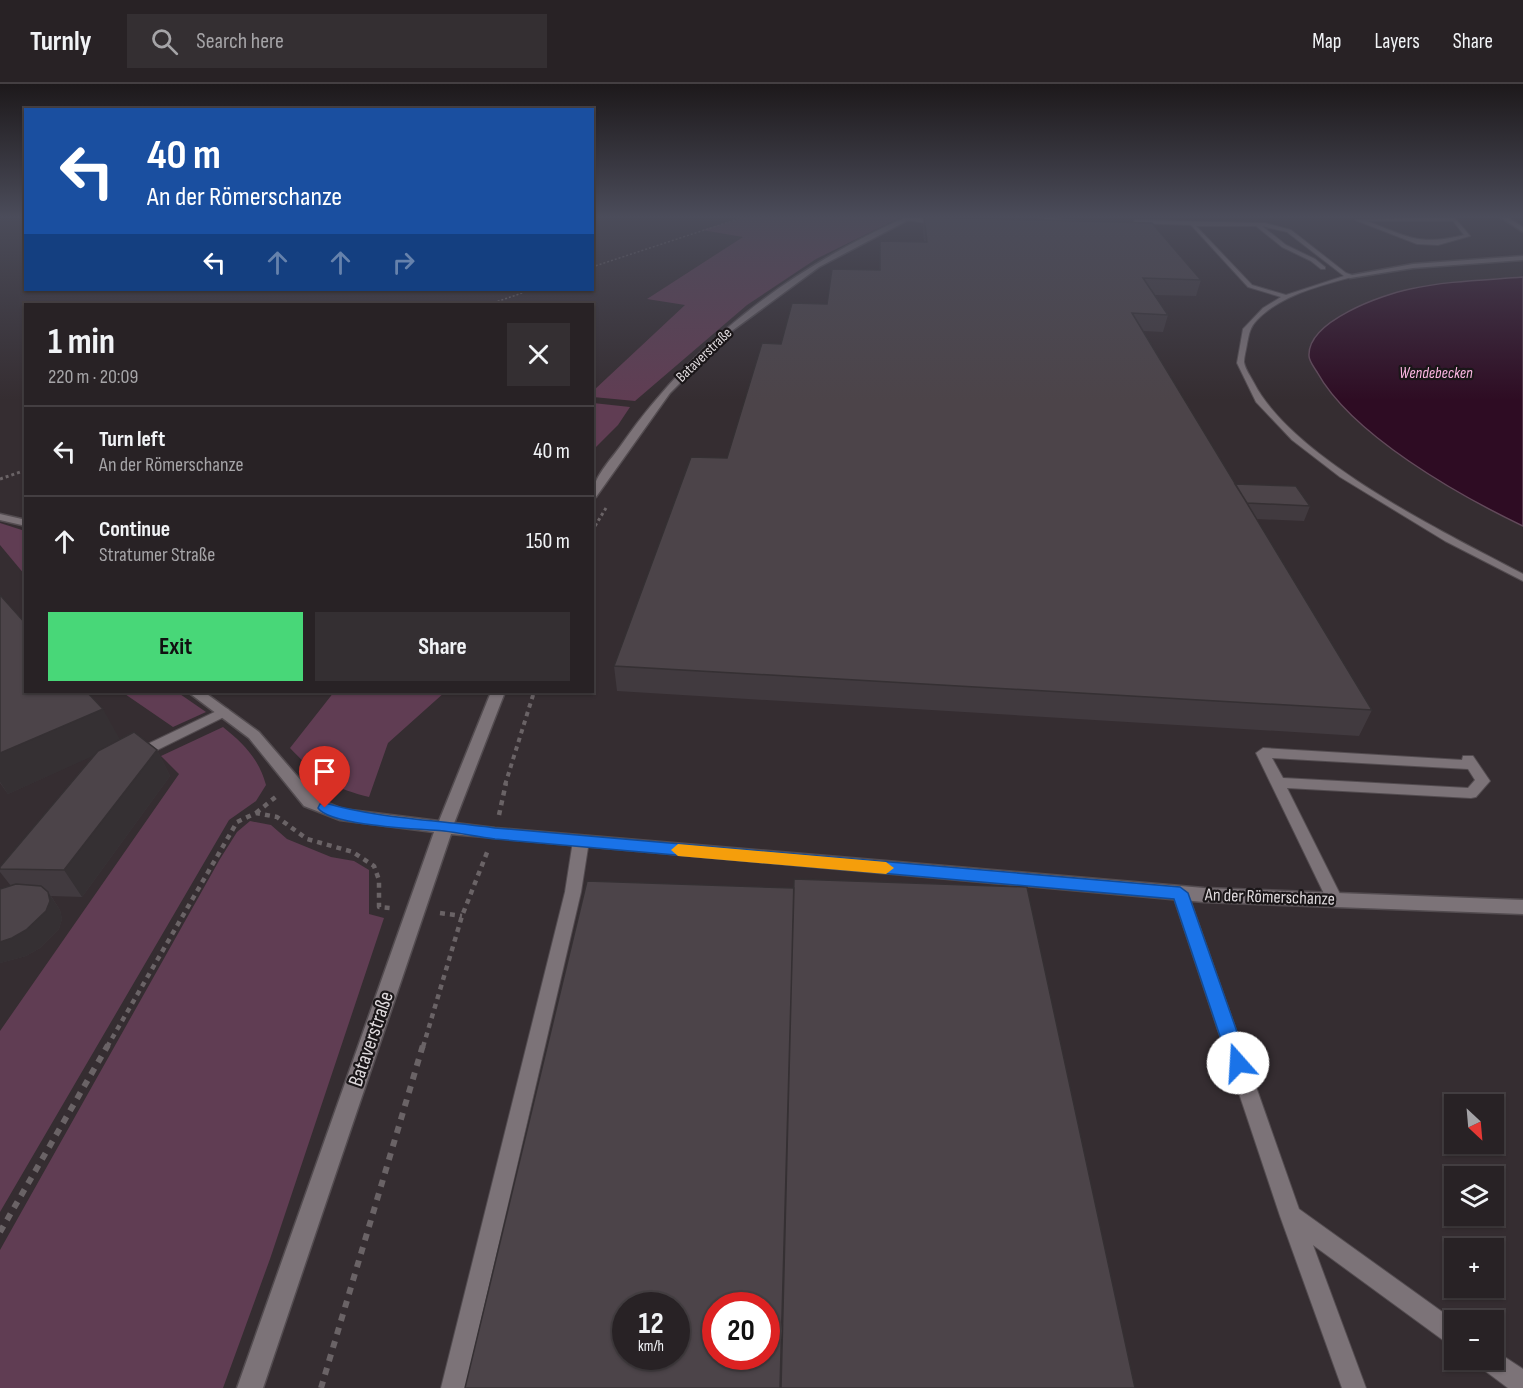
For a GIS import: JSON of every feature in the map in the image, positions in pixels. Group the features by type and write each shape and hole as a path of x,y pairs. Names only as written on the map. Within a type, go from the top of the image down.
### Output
{"street":[{"name":"Bataverstraße","path":"594,492 635,431 678,378 760,303 797,278"},
{"path":"0,517 24,523"},
{"name":"An der Römerschanze","path":"196,693 254,735 310,802 340,814 495,834 1180,893 1523,907"},
{"name":"Bataverstraße","path":"250,1388 445,826 498,693"}],"lane":[{"path":"1242,278 1250,286 1287,297"},
{"path":"1344,278 1287,297 1247,327 1241,339 1242,365 1250,385 1284,428 1363,490 1413,520 1523,578"},
{"path":"121,762 223,712"},
{"path":"1278,783 1471,793 1483,780 1469,760 1263,753 1335,900"},
{"path":"453,1388 573,892 581,841"},
{"path":"1180,893 1291,1216 1354,1388"},
{"path":"1291,1216 1444,1327"},
{"path":"1503,1370 1523,1384"}],"path":[{"path":"493,303 528,291"},
{"path":"0,479 24,471"},
{"path":"594,528 610,500"},
{"path":"321,1388 462,916 495,834 507,776 534,693"},
{"path":"0,1232 237,822 256,813 293,783"},
{"path":"256,813 277,817 307,839 353,852 374,866 379,880 379,907 462,916"}],"shaded area":[{"path":"680,278 788,278 747,305 635,401 594,397 594,390 685,305 647,299"},
{"path":"594,403 630,407 618,425 594,449"},
{"path":"0,523 24,531 24,574 0,545"},
{"path":"123,693 178,693 206,712 173,727"},
{"path":"333,693 444,693 388,743 369,797 325,780 290,748"},
{"path":"223,727 250,753 266,785 256,801 229,820 0,1212 0,1031 179,774 161,756"},
{"path":"250,821 271,825 287,839 331,857 354,861 369,870 369,914 384,918 270,1259 223,1388 0,1388 0,1250 220,859 237,832"}],"water":[{"name":"Wendebecken","path":"1523,278 1523,526 1438,480 1380,440 1333,395 1309,356 1312,343 1320,332 1348,312 1382,297 1410,289 1466,281"}],"building":[{"path":"831,278 1199,278 1201,280 1143,278 1168,315 1132,313 1372,710 614,666 691,457 727,458 762,343 781,344 792,303 827,304"},
{"path":"1235,484 1296,486 1310,506 1247,503"},
{"path":"0,595 24,622 24,693 88,693 103,709 0,753"},
{"path":"134,732 157,750 64,870 0,869 98,751"},
{"path":"794,879 1027,887 1135,1388 781,1388"},
{"path":"587,881 794,888 780,1388 465,1388"},
{"path":"16,884 41,886 48,892 50,901 46,911 26,930 0,942 0,889"}],"slow traffic":[{"path":"678,850 886,868"}],"route":[{"path":"325,808 340,814 495,834 1180,893 1238,1063"}]}
